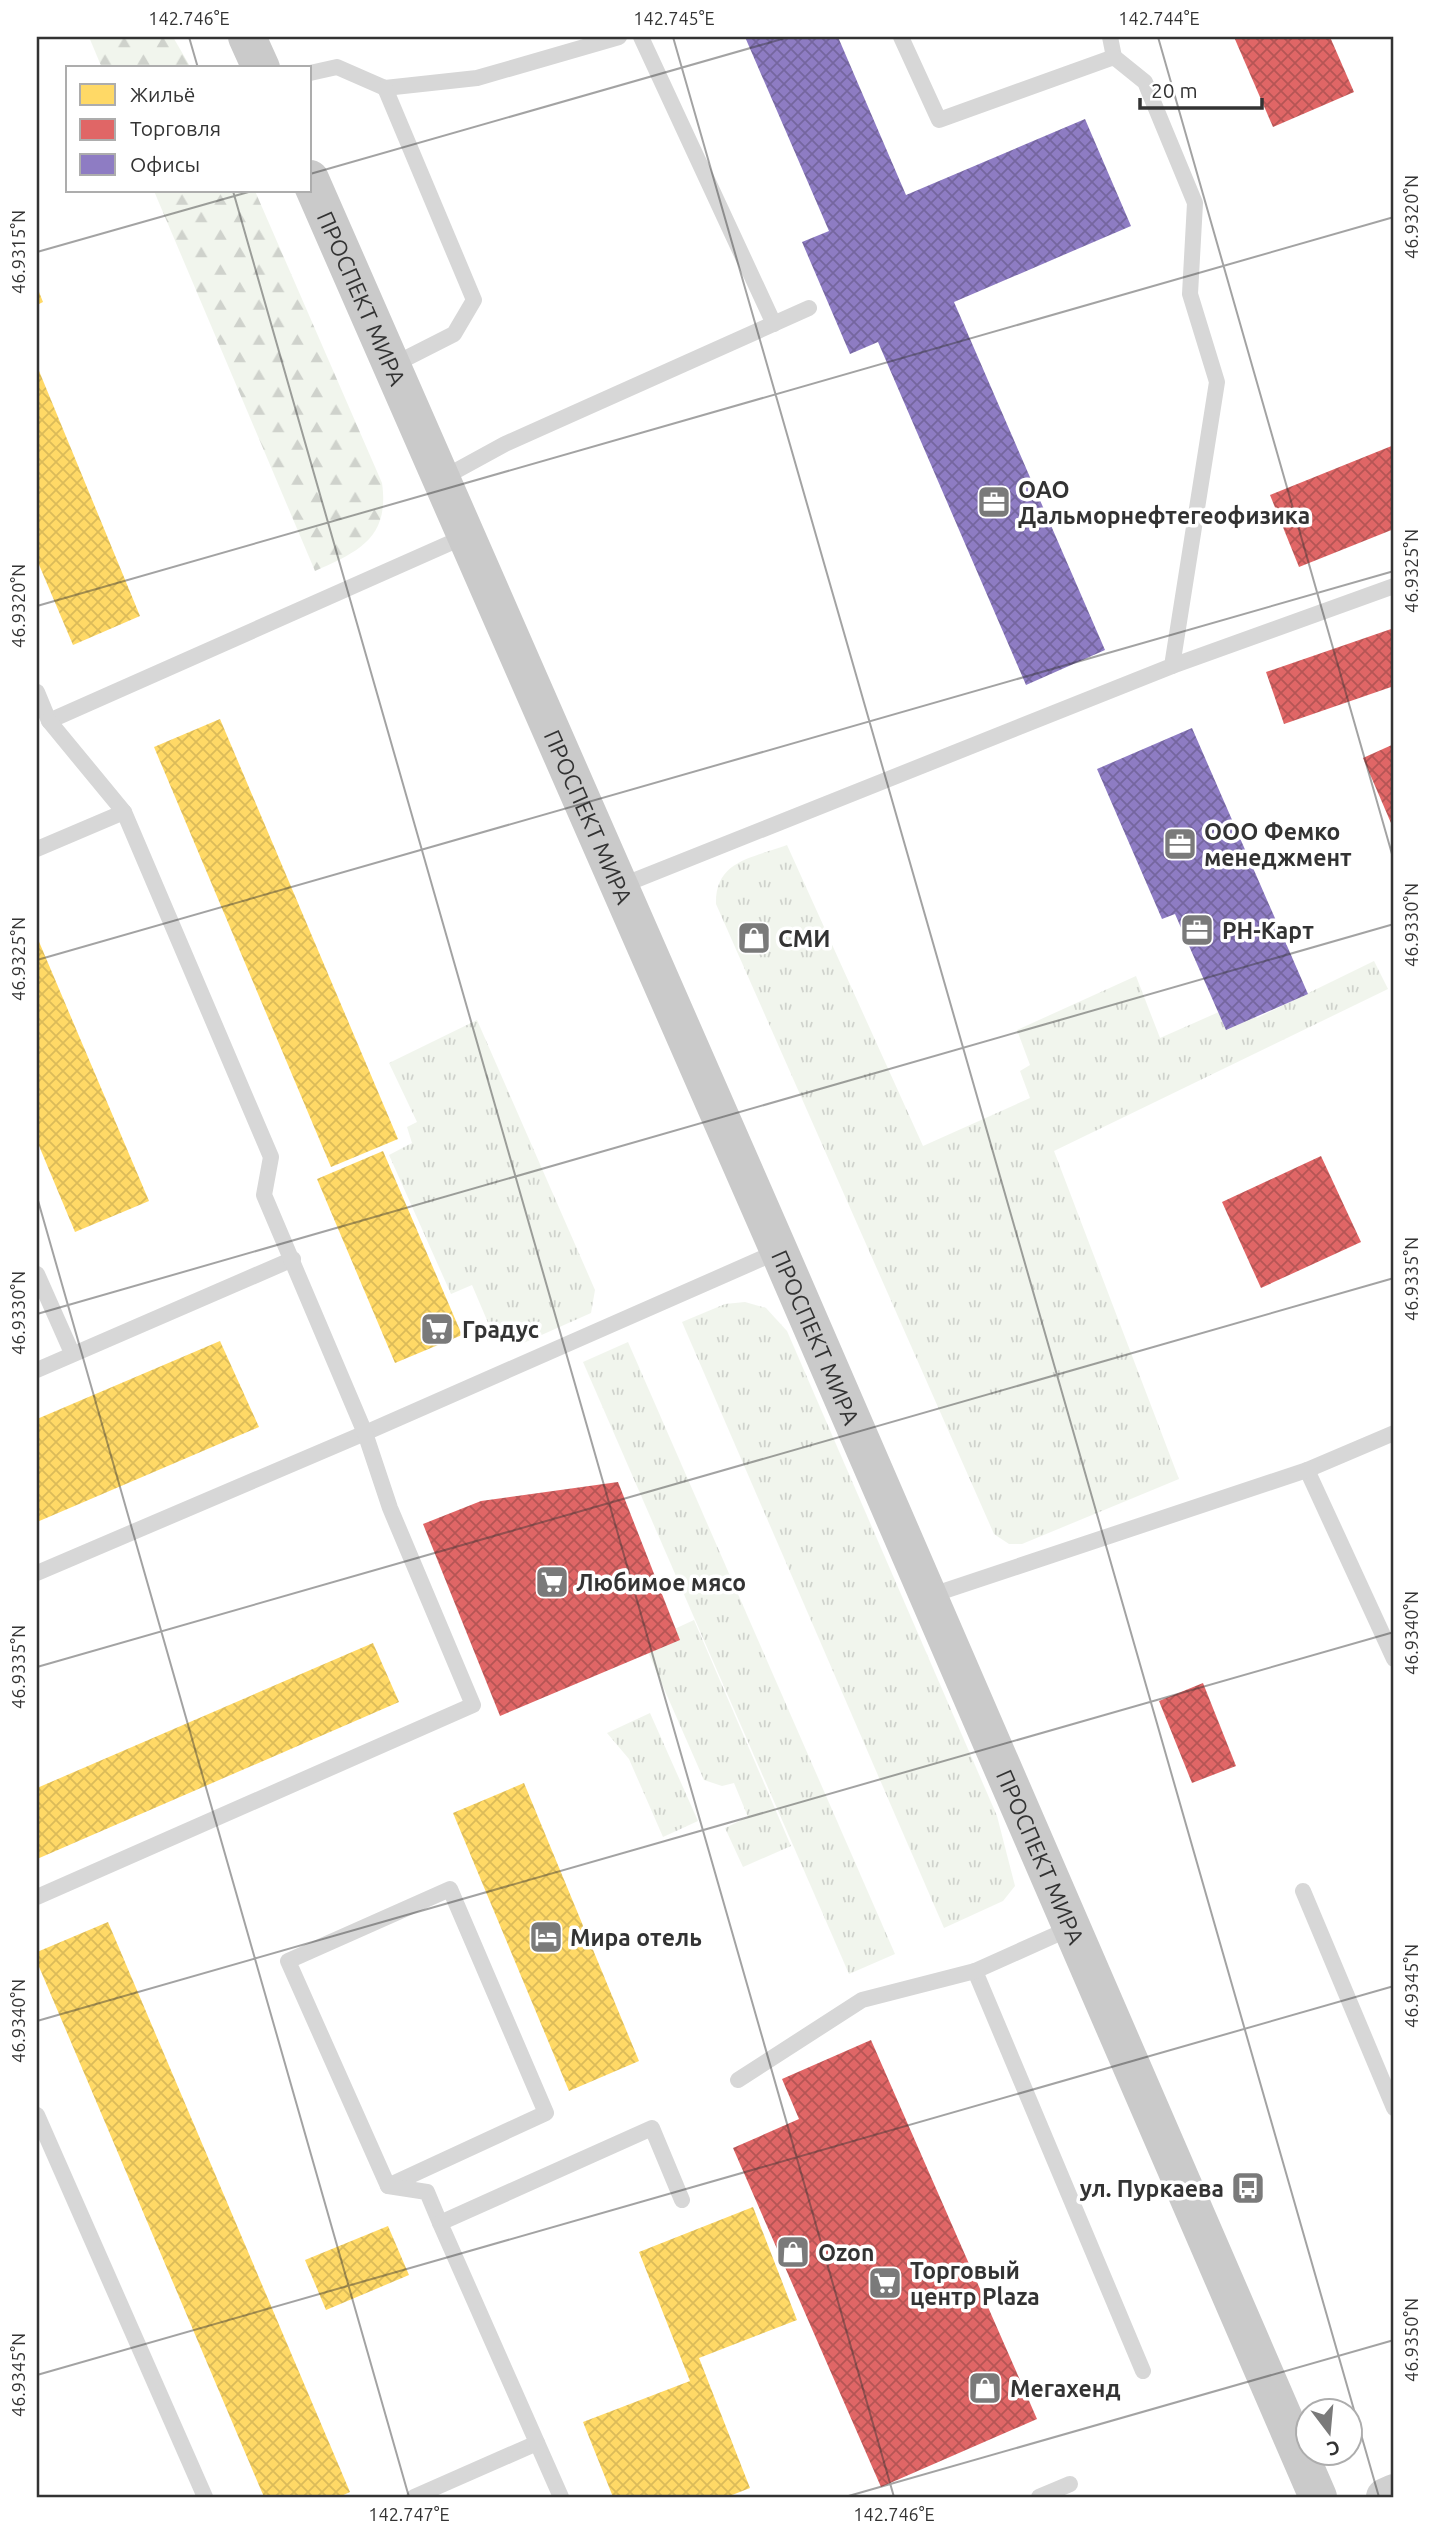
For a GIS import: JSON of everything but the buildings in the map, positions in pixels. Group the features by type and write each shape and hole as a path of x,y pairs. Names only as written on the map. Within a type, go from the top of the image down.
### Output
{"main road":[{"path":"247,37 260,66"},
{"name":"ПРОСПЕКТ МИРА","path":"312,184 779,1251 926,1597 1318,2497"},
{"path":"1385,2497 1394,2493"}],"lane":[{"path":"312,72 337,67 385,88 477,78 619,37"},
{"path":"641,37 774,324"},
{"path":"901,37 939,120 1114,57"},
{"path":"1110,37 1114,57 1145,82 1195,202 1190,294 1217,382 1172,666"},
{"path":"385,88 474,299 454,334 391,366"},
{"path":"440,479 505,444 809,308"},
{"path":"49,721 466,536"},
{"path":"618,887 1172,666 1394,586"},
{"path":"37,692 49,721 124,812 271,1157 264,1195 365,1433 390,1508 473,1705 37,1897"},
{"path":"37,849 124,812"},
{"path":"37,1573 365,1433 779,1251"},
{"path":"37,1370 293,1259"},
{"path":"37,1275 72,1353"},
{"path":"926,1597 1307,1469 1394,1433"},
{"path":"1307,1469 1394,1659"},
{"path":"450,1889 546,2113 388,2186 288,1961 450,1889"},
{"path":"1303,1891 1394,2108"},
{"path":"738,2080 863,2000 975,1971 1071,1928"},
{"path":"975,1971 1143,2371"},
{"path":"37,2115 205,2497"},
{"path":"440,2224 652,2128 682,2200"},
{"path":"388,2186 427,2192 561,2497"},
{"path":"414,2497 537,2443"},
{"path":"1039,2497 1070,2484"}],"green space":[{"path":"89,37 173,37 190,66 101,66"},
{"path":"154,192 255,192 382,483 383,502 376,530 357,549 315,571"},
{"path":"787,845 923,1146 1030,1098 1020,1071 1030,1065 1017,1030 1136,976 1160,1038 1246,1000 1257,1018 1374,961 1388,989 1054,1151 1179,1479 1022,1544 1009,1544 994,1534 716,904 717,889 729,869 749,858"},
{"path":"477,1020 595,1290 591,1313 519,1345 492,1332 472,1285 451,1294 389,1155 412,1143 407,1127 417,1122 389,1063"},
{"path":"745,1302 766,1308 787,1331 997,1816 1015,1886 1003,1901 944,1928 682,1322 725,1304"},
{"path":"628,1342 895,1954 849,1974 583,1362"},
{"path":"694,1620 791,1846 743,1867 725,1828 748,1817 734,1783 722,1786 704,1780 644,1643"},
{"path":"650,1713 698,1821 663,1837 629,1759 607,1733"}],"place":[{"name":"ОАО Дальморнефтегеофизика","path":"994,502"},
{"name":"ООО Фемко менеджмент","path":"1180,844"},
{"name":"РН-Карт","path":"1197,930"},
{"name":"СМИ","path":"754,938"},
{"name":"Градус","path":"437,1329"},
{"name":"Любимое мясо","path":"552,1582"},
{"name":"Мира отель","path":"546,1937"},
{"name":"ул. Пуркаева","path":"1248,2188"},
{"name":"Ozon","path":"793,2252"},
{"name":"Торговый центр Plaza","path":"885,2283"},
{"name":"Мегахенд","path":"985,2388"}]}
